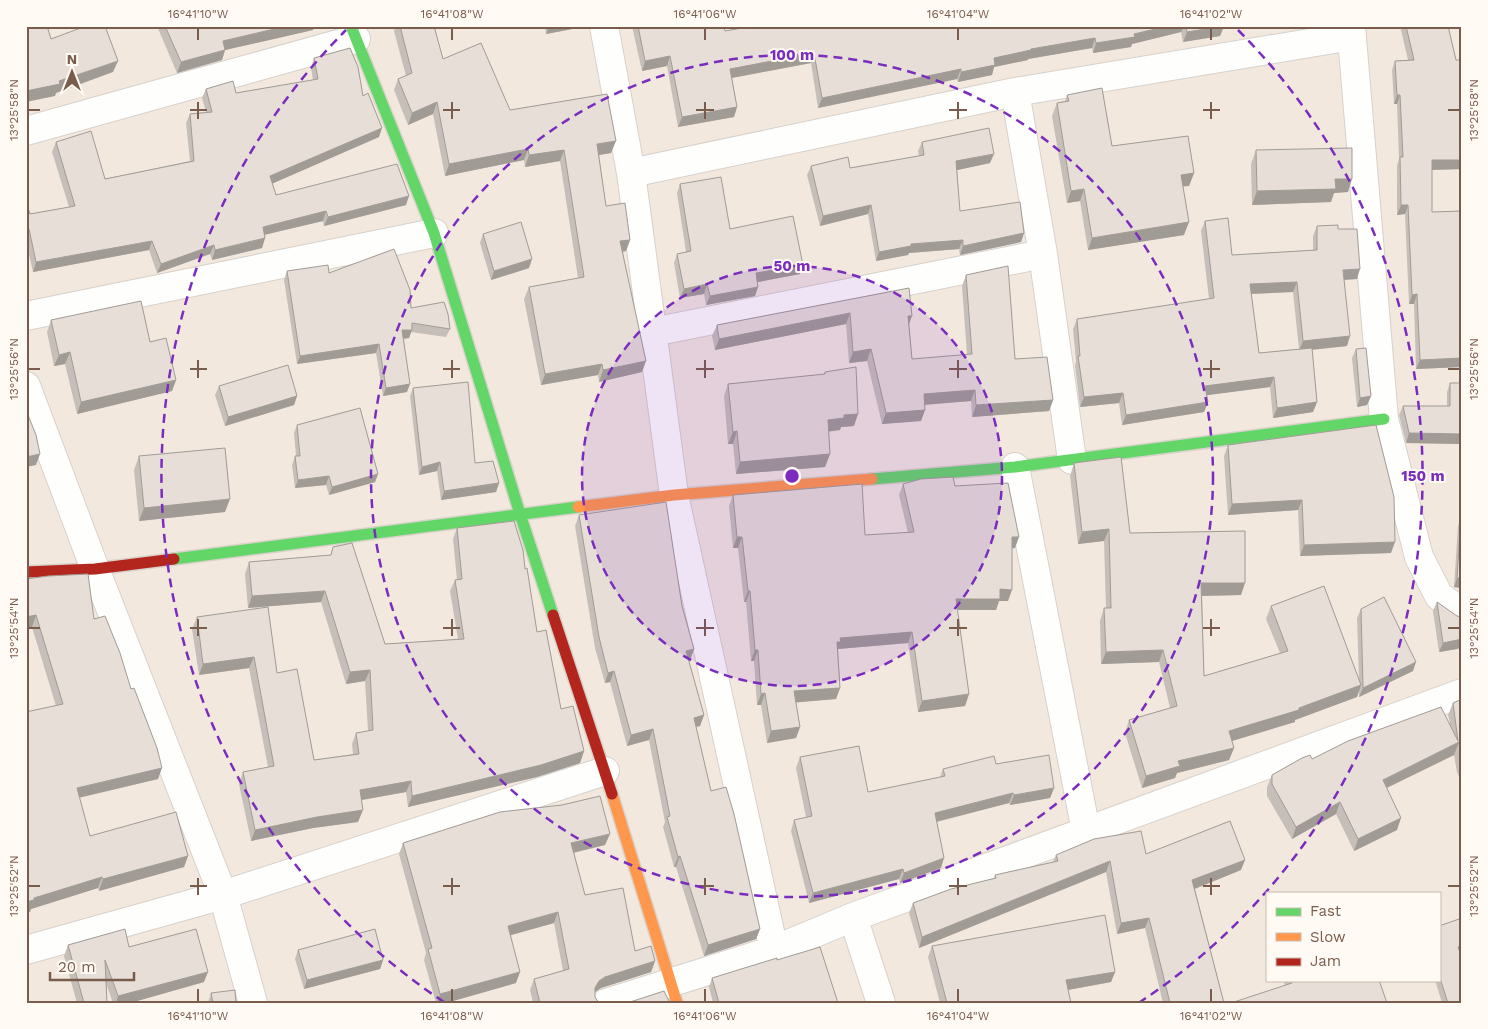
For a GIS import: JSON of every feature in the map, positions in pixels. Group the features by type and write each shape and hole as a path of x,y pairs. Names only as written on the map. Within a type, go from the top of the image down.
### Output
{"street":[{"path":"604,26 631,173 674,495 774,950"},
{"path":"631,173 1015,92 1351,31 1384,419 1419,557 1439,596 1462,612"},
{"path":"26,131 353,33 434,233 520,514 605,771 673,992"},
{"path":"1015,92 1043,254 1072,460"},
{"path":"26,316 434,233"},
{"path":"653,332 1043,254"},
{"path":"26,386 95,569 223,895 253,1003"},
{"path":"26,572 95,569 674,495 1015,467 1384,419"},
{"path":"1015,467 1086,831"},
{"path":"606,1003 673,992 854,917 1462,693"},
{"path":"26,950 223,895 605,771"},
{"path":"854,917 881,1003"}],"shaded area":[{"path":"26,26 1462,26 1462,1003 26,1003"}],"building":[{"path":"26,26 47,26 51,39 86,26 105,26 118,61 59,81 60,84 26,91"},
{"path":"165,26 287,26 223,41 225,50 181,62"},
{"path":"400,26 434,26 443,59 481,43 510,110 607,94 616,141 597,144 606,206 625,203 630,240 620,241 646,361 603,370 602,364 545,374 529,287 584,277 564,150 529,155 528,149 449,164 437,102 412,113 398,79 412,73"},
{"path":"638,26 724,26 725,31 753,26 1168,26 1134,34 1135,37 1096,43 1095,38 1031,49 994,58 995,65 961,72 961,69 822,98 814,53 730,69 737,107 682,117 670,56 645,61"},
{"path":"1186,26 1224,26 1187,32"},
{"path":"1406,26 1448,26 1456,60 1462,60 1462,160 1432,160 1432,212 1462,211 1462,358 1420,360 1417,294 1412,295 1408,205 1401,205 1400,157 1403,157 1400,95 1397,95 1395,61 1414,60"},
{"path":"350,48 358,67 363,96 368,93 382,128 270,176 276,195 397,164 409,196 328,217 326,211 263,227 265,238 215,250 214,245 161,264 152,241 36,262 29,229 26,229 26,201 30,214 75,206 56,142 91,131 105,179 194,161 190,114 212,112 206,89 233,81 236,93 318,79 314,58"},
{"path":"1102,88 1112,146 1188,136 1194,173 1181,175 1189,222 1092,238 1084,189 1071,191 1057,103 1069,101 1067,95"},
{"path":"989,128 994,154 956,161 960,211 1020,202 1024,233 963,246 963,240 911,244 911,246 879,252 871,205 823,216 811,166 848,157 850,168 924,155 922,142"},
{"path":"1352,148 1352,179 1335,179 1336,189 1257,191 1256,150"},
{"path":"721,177 730,229 793,216 803,265 756,273 758,287 710,296 707,284 684,289 677,254 691,251 680,184"},
{"path":"1228,218 1232,255 1317,250 1317,226 1338,225 1338,229 1357,229 1360,269 1343,270 1350,336 1303,341 1297,282 1250,284 1259,353 1312,348 1317,402 1277,408 1274,377 1205,386 1208,402 1126,415 1123,393 1084,397 1078,356 1080,356 1077,319 1214,298 1205,221"},
{"path":"521,222 532,259 494,271 483,234"},
{"path":"394,249 410,290 411,308 444,302 450,329 412,323 412,330 402,330 410,384 386,388 379,344 300,356 287,271 328,265 329,273"},
{"path":"1008,266 1015,359 1047,357 1053,400 976,405 975,390 924,394 925,410 886,413 871,349 853,352 850,313 719,339 717,325 909,288 912,316 908,316 912,359 972,354 966,275"},
{"path":"141,301 150,342 166,338 176,380 81,402 70,352 59,355 51,320"},
{"path":"1366,348 1371,396 1360,398 1356,349"},
{"path":"288,365 297,396 228,417 219,386"},
{"path":"856,367 858,414 844,415 844,418 828,420 830,454 740,462 737,431 733,432 728,384 825,374 825,372"},
{"path":"468,382 475,463 493,461 499,483 444,491 440,462 422,467 413,388"},
{"path":"1450,383 1462,383 1462,434 1409,433 1403,406 1450,406"},
{"path":"360,408 378,474 332,487 329,476 298,480 295,456 300,456 297,425"},
{"path":"26,410 36,435 40,454 26,457"},
{"path":"1376,425 1394,497 1395,542 1304,545 1302,500 1232,504 1228,445"},
{"path":"225,448 230,499 144,508 139,456"},
{"path":"1121,457 1130,533 1245,531 1245,583 1201,583 1204,676 1288,651 1271,606 1324,586 1361,685 1299,708 1299,710 1229,731 1234,748 1178,761 1180,766 1146,776 1129,720 1177,706 1163,650 1106,652 1104,608 1111,608 1109,529 1082,532 1074,463"},
{"path":"953,477 955,486 1008,483 1019,537 1012,537 1012,590 1000,589 1000,599 956,599 969,694 922,701 912,632 840,638 841,642 837,642 840,688 794,691 800,727 771,731 765,693 761,694 758,650 755,650 750,591 748,591 742,537 737,537 733,495 862,484 865,535 914,532 903,484 921,479"},
{"path":"666,502 682,606 694,649 686,651 704,715 694,718 711,791 726,787 760,929 708,945 680,856 678,857 667,817 670,816 653,729 631,735 614,671 608,673 599,637 579,515"},
{"path":"1461,517 1462,578 1457,578"},
{"path":"514,521 523,550 525,569 527,568 537,632 546,630 561,709 573,706 584,751 541,765 412,796 411,781 360,790 363,810 255,830 243,772 274,766 254,657 203,664 197,617 268,607 277,673 297,669 314,760 359,754 356,733 373,730 370,670 350,672 325,591 252,596 249,562 331,555 333,547 352,543 385,644 464,639 455,580 462,579 457,528"},
{"path":"88,574 94,619 105,616 120,653 131,689 134,688 157,748 162,768 77,788 90,836 176,812 188,856 103,879 102,877 26,902 26,712 63,704 36,615 26,617 26,579"},
{"path":"1384,597 1416,662 1363,688 1361,609"},
{"path":"1437,602 1457,616 1462,617 1462,639 1443,643"},
{"path":"1462,699 1462,761 1459,742 1383,780 1401,818 1358,839 1340,802 1296,827 1272,784 1272,775 1302,758 1310,755 1312,759 1348,741 1441,707 1458,741 1453,703"},
{"path":"859,746 868,792 945,776 943,769 994,756 996,764 1049,755 1054,788 1014,795 1013,793 935,813 944,858 904,873 903,869 813,893 794,820 812,816 800,757"},
{"path":"600,796 610,834 571,843 585,895 623,888 635,951 651,946 655,961 605,977 599,981 595,988 595,997 599,1003 540,1003 534,979 569,969 558,912 508,926 520,972 440,994 428,949 432,948 403,843 500,812 562,805"},
{"path":"1230,821 1245,860 1192,880 1224,1003 1170,1003 1149,918 1121,923 1110,861 922,937 913,903 951,889 996,878 995,875 1058,861 1056,855 1094,839 1141,831 1146,854"},
{"path":"1105,915 1115,972 1066,980 1071,1003 947,1003 932,946"},
{"path":"1462,918 1462,945 1458,947 1462,958 1462,1003 1448,1003 1440,978 1440,926"},
{"path":"125,929 129,947 196,929 208,972 118,996 105,960 107,1003 84,1003 68,945"},
{"path":"375,929 383,960 307,980 298,950"},
{"path":"820,947 838,1003 719,1003 712,978"},
{"path":"1380,982 1387,1003 1231,1003 1292,983"},
{"path":"235,990 236,1003 213,1003 211,993"},
{"path":"664,991 670,1003 627,1003"}],"traffic: fast":[{"path":"351,26 434,233 553,615"},
{"path":"872,479 1015,467 1384,419"},
{"path":"174,559 578,507"}],"traffic: slow":[{"path":"578,507 674,495 872,479"},
{"path":"612,794 677,1003"}],"traffic: jam":[{"path":"26,572 95,569 174,559"},
{"path":"553,615 612,794"}]}
